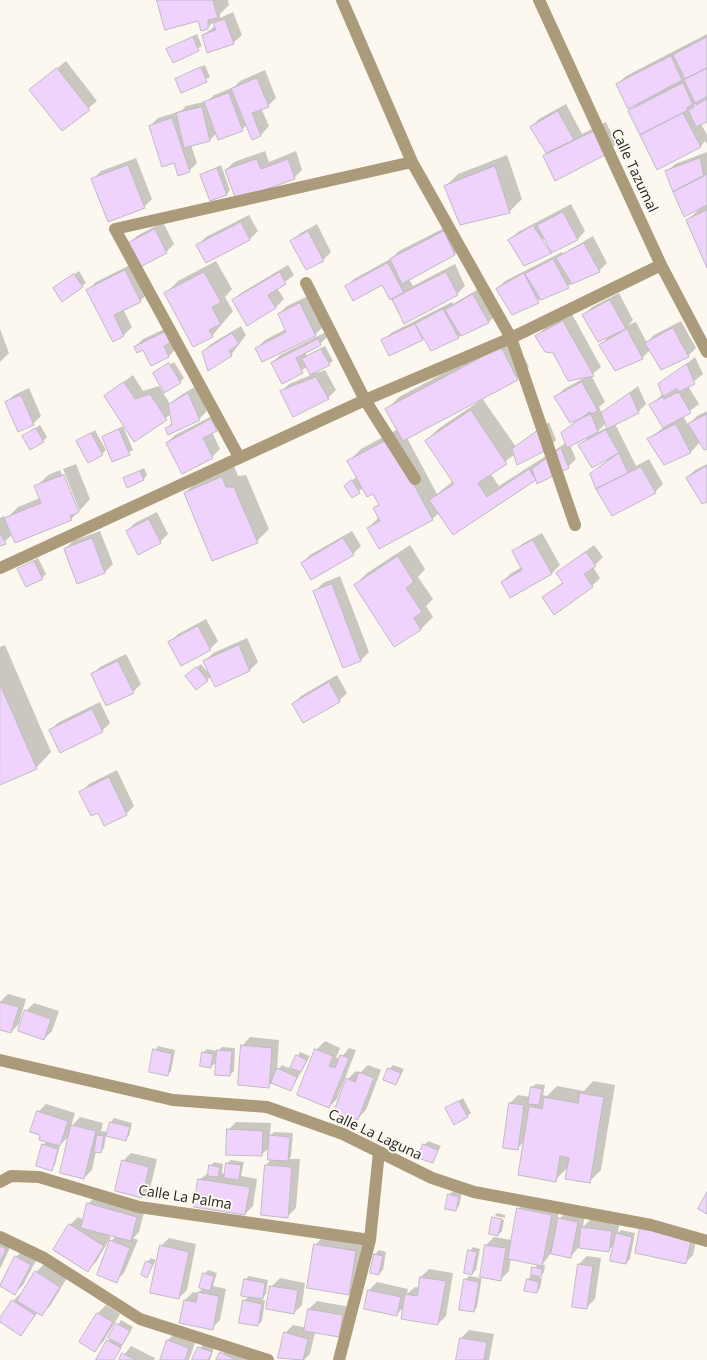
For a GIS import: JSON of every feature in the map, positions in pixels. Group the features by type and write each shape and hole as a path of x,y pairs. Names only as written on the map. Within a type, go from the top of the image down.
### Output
{"street":[{"path":"342,0 412,162 511,338 575,525"},
{"name":"Calle Tazumal","path":"539,0 662,265 707,352"},
{"path":"239,456 115,229 412,162"},
{"path":"0,568 239,456 255,452 365,400 511,338 662,265"},
{"path":"306,282 365,400 416,479"},
{"name":"Calle La Laguna","path":"0,1060 173,1100 267,1107 343,1134 432,1178 474,1192 651,1225 707,1241"},
{"path":"339,1360 370,1240 380,1152"},
{"name":"Calle La Palma","path":"0,1182 11,1176 39,1177 139,1207 370,1240"},
{"path":"0,1237 44,1258 140,1319 268,1360"}],"building":[{"path":"157,0 213,0 218,18 208,20 208,29 201,31 198,21 165,30"},
{"path":"225,19 234,44 207,53 202,35 216,30 213,23"},
{"path":"193,37 199,51 173,63 166,49"},
{"path":"707,37 707,68 685,79 673,55"},
{"path":"671,56 682,80 628,109 616,84"},
{"path":"201,67 207,82 181,93 175,79"},
{"path":"57,68 90,110 62,131 29,90"},
{"path":"707,68 707,99 696,105 684,80"},
{"path":"257,78 269,107 252,113 261,136 252,140 231,89"},
{"path":"683,83 694,107 640,135 628,111"},
{"path":"229,93 243,131 218,140 204,102"},
{"path":"707,97 707,122 696,127 687,108"},
{"path":"202,107 210,141 184,148 176,113"},
{"path":"558,111 574,140 546,153 530,127"},
{"path":"683,113 701,147 657,170 640,135"},
{"path":"172,118 190,172 178,176 174,163 162,167 149,126"},
{"path":"598,129 609,153 555,181 543,156"},
{"path":"700,158 704,176 673,192 665,171"},
{"path":"257,159 261,169 288,159 295,179 236,200 225,170"},
{"path":"128,165 145,208 108,222 91,179"},
{"path":"495,166 510,213 460,225 444,186"},
{"path":"217,168 227,195 210,201 200,175"},
{"path":"707,174 707,205 684,217 673,192"},
{"path":"707,210 707,268 686,220"},
{"path":"563,212 578,240 551,253 534,227"},
{"path":"241,222 250,240 206,263 196,245"},
{"path":"536,224 552,253 524,266 508,240"},
{"path":"155,229 167,253 140,267 128,243"},
{"path":"308,231 324,261 306,270 290,241"},
{"path":"444,231 455,255 402,284 390,259"},
{"path":"584,243 600,272 572,284 556,258"},
{"path":"553,259 569,288 541,300 525,274"},
{"path":"388,263 404,293 390,300 382,285 353,301 345,286"},
{"path":"125,270 141,302 114,315 124,336 113,342 86,290"},
{"path":"204,272 221,302 212,307 221,324 209,330 213,337 193,347 164,293"},
{"path":"280,272 286,284 268,295 276,308 247,326 232,300"},
{"path":"446,272 458,295 404,324 392,299"},
{"path":"524,273 539,303 512,315 496,289"},
{"path":"74,274 83,287 62,302 53,288"},
{"path":"473,294 489,323 461,336 445,310"},
{"path":"610,300 626,329 598,342 582,315"},
{"path":"300,303 316,336 262,362 255,348 286,332 278,314"},
{"path":"443,309 459,338 431,351 415,324"},
{"path":"563,321 594,376 568,381 553,353 545,352 535,336"},
{"path":"415,324 423,340 389,356 381,340"},
{"path":"673,328 689,357 661,370 645,343"},
{"path":"627,329 643,359 615,371 599,345"},
{"path":"165,332 170,343 164,346 169,357 151,366 143,350 137,353 134,347"},
{"path":"232,333 239,344 229,351 232,356 208,371 202,352"},
{"path":"318,339 321,345 296,358 303,373 282,384 271,363"},
{"path":"501,347 518,380 403,441 385,409"},
{"path":"321,349 330,365 310,375 302,359"},
{"path":"169,363 181,383 164,393 153,373"},
{"path":"687,364 695,384 664,399 658,384"},
{"path":"316,377 329,399 293,417 280,391"},
{"path":"124,382 135,399 150,394 167,420 134,442 104,396"},
{"path":"582,382 598,411 570,423 554,397"},
{"path":"677,389 691,413 663,428 649,405"},
{"path":"188,393 200,420 168,435 165,428 172,425 168,405"},
{"path":"630,393 639,413 607,429 601,413"},
{"path":"21,395 34,425 18,432 5,402"},
{"path":"471,410 507,464 478,483 487,497 529,469 536,480 453,535 429,500 454,484 425,441"},
{"path":"590,412 598,432 567,448 561,433"},
{"path":"707,414 707,449 704,450 688,424"},
{"path":"211,419 217,431 203,438 213,458 182,474 166,443"},
{"path":"676,424 691,453 664,465 647,439"},
{"path":"36,428 44,442 30,450 22,436"},
{"path":"119,429 130,455 112,462 102,437"},
{"path":"540,429 549,449 517,465 512,449"},
{"path":"606,430 619,453 592,468 578,445"},
{"path":"91,433 103,455 88,463 76,441"},
{"path":"389,439 433,520 379,549 367,528 380,521 373,508 379,505 373,494 367,497 347,461"},
{"path":"561,448 569,468 537,484 532,469"},
{"path":"619,453 628,473 596,489 590,474"},
{"path":"707,466 707,502 702,504 686,478"},
{"path":"641,467 656,493 612,516 596,489"},
{"path":"140,471 144,480 127,488 123,478"},
{"path":"64,475 79,512 70,516 72,520 15,543 4,518 41,503 34,486"},
{"path":"222,477 226,487 234,487 258,543 212,561 184,493"},
{"path":"352,480 360,493 352,498 344,486"},
{"path":"149,519 161,543 138,555 126,531"},
{"path":"0,532 6,544 0,546"},
{"path":"92,538 105,573 77,584 64,549"},
{"path":"343,538 354,555 311,580 301,563"},
{"path":"533,540 552,574 510,598 501,582 522,570 512,551"},
{"path":"586,552 596,566 584,574 593,587 554,615 542,597 563,583 556,573"},
{"path":"398,556 414,582 406,588 422,612 414,618 421,630 394,647 354,585"},
{"path":"34,561 43,579 26,587 17,569"},
{"path":"332,584 361,661 343,668 313,591"},
{"path":"198,626 211,650 181,666 168,642"},
{"path":"239,645 250,671 215,687 203,661"},
{"path":"118,661 134,693 106,706 91,674"},
{"path":"197,667 208,681 196,690 185,676"},
{"path":"329,682 340,702 303,723 292,704"},
{"path":"0,684 37,769 0,785"},
{"path":"92,709 103,732 60,753 49,730"},
{"path":"109,777 127,815 104,826 98,813 91,816 79,792"},
{"path":"0,1002 19,1007 11,1033 0,1030"},
{"path":"25,1010 51,1019 44,1040 18,1031"},
{"path":"241,1045 272,1048 269,1088 238,1085"},
{"path":"153,1049 172,1054 168,1076 149,1072"},
{"path":"315,1049 333,1056 329,1066 335,1068 340,1055 349,1058 329,1108 297,1095"},
{"path":"217,1050 232,1051 230,1076 215,1075"},
{"path":"202,1052 213,1054 211,1068 200,1066"},
{"path":"296,1055 307,1060 301,1072 290,1068"},
{"path":"277,1068 297,1077 291,1091 271,1083"},
{"path":"388,1068 401,1073 396,1085 383,1080"},
{"path":"359,1072 374,1078 358,1120 334,1111 346,1078 355,1082"},
{"path":"531,1087 542,1089 539,1105 528,1104"},
{"path":"580,1093 604,1097 590,1183 565,1179 569,1158 560,1156 556,1182 518,1175 529,1106 542,1109 544,1097 578,1103"},
{"path":"459,1101 468,1117 454,1125 445,1108"},
{"path":"509,1103 524,1105 518,1150 503,1148"},
{"path":"37,1111 68,1121 60,1146 39,1140 40,1135 30,1132"},
{"path":"110,1122 130,1127 126,1141 106,1136"},
{"path":"71,1125 96,1131 84,1179 60,1173"},
{"path":"227,1129 263,1131 262,1156 226,1155"},
{"path":"97,1135 104,1136 101,1153 94,1152"},
{"path":"269,1135 290,1137 288,1161 268,1160"},
{"path":"42,1144 58,1149 52,1171 36,1166"},
{"path":"423,1144 438,1150 433,1163 418,1158"},
{"path":"122,1160 149,1167 142,1198 115,1191"},
{"path":"226,1163 241,1165 239,1180 224,1178"},
{"path":"209,1165 220,1167 218,1177 208,1176"},
{"path":"265,1165 292,1167 288,1218 261,1215"},
{"path":"198,1179 250,1187 245,1215 194,1207"},
{"path":"707,1192 707,1214 698,1209"},
{"path":"448,1194 459,1197 456,1211 445,1209"},
{"path":"87,1203 137,1217 131,1241 81,1228"},
{"path":"517,1208 552,1215 542,1266 508,1259"},
{"path":"492,1217 502,1219 498,1236 489,1234"},
{"path":"558,1218 578,1222 571,1258 551,1254"},
{"path":"69,1224 104,1246 88,1272 53,1250"},
{"path":"581,1227 612,1231 609,1252 579,1248"},
{"path":"640,1228 691,1240 686,1264 635,1253"},
{"path":"616,1233 632,1237 626,1264 610,1261"},
{"path":"110,1240 130,1248 117,1283 97,1275"},
{"path":"314,1244 356,1251 349,1295 307,1288"},
{"path":"160,1245 189,1252 179,1299 150,1293"},
{"path":"485,1245 506,1248 501,1281 480,1277"},
{"path":"0,1246 6,1249 0,1262"},
{"path":"468,1250 477,1252 472,1275 464,1273"},
{"path":"374,1254 383,1256 379,1275 370,1273"},
{"path":"15,1256 31,1265 15,1295 0,1286"},
{"path":"146,1261 153,1264 147,1278 141,1275"},
{"path":"578,1264 593,1266 587,1309 572,1307"},
{"path":"532,1267 542,1269 541,1277 531,1275"},
{"path":"35,1271 60,1287 42,1316 17,1301"},
{"path":"203,1273 214,1276 210,1291 199,1288"},
{"path":"420,1277 446,1281 438,1325 401,1319 405,1294 417,1296"},
{"path":"244,1279 265,1283 263,1299 241,1296"},
{"path":"464,1279 479,1282 474,1312 459,1310"},
{"path":"527,1279 539,1282 537,1293 524,1291"},
{"path":"270,1286 298,1290 294,1314 266,1309"},
{"path":"368,1290 401,1297 397,1316 364,1309"},
{"path":"198,1292 219,1296 213,1330 179,1323 184,1300 196,1302"},
{"path":"12,1300 35,1315 21,1336 0,1322 0,1318"},
{"path":"243,1300 262,1304 258,1326 239,1323"},
{"path":"308,1309 343,1315 339,1337 304,1331"},
{"path":"97,1313 113,1322 95,1352 79,1342"},
{"path":"116,1323 130,1331 122,1345 108,1338"},
{"path":"284,1332 308,1339 303,1360 278,1358"},
{"path":"460,1338 487,1342 484,1360 456,1360"},
{"path":"107,1340 121,1348 114,1360 96,1360"},
{"path":"167,1340 189,1348 185,1360 160,1360"},
{"path":"198,1347 212,1352 208,1360 192,1360"},
{"path":"220,1352 236,1360 216,1360"},
{"path":"122,1353 136,1360 119,1360"}]}
